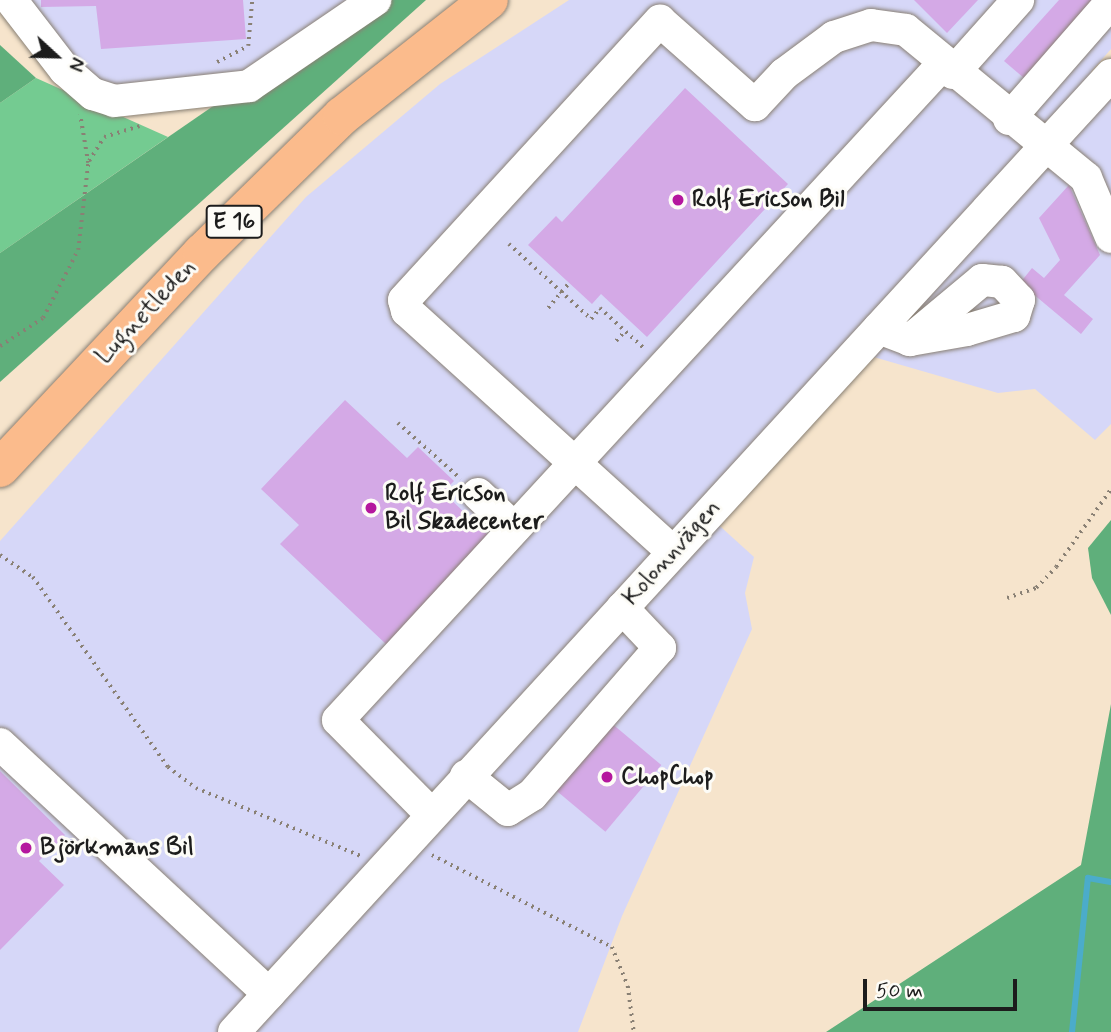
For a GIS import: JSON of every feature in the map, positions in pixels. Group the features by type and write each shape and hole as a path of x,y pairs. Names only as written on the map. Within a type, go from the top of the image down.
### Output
{"highway":[{"name":"Lugnetleden","path":"0,468 202,253 342,116 489,0"}],"street":[{"path":"11,0 65,69 93,94 114,101 249,86 375,0"},
{"path":"431,814 338,720 663,366 948,69 1018,0"},
{"path":"1025,132 1111,2"},
{"path":"673,552 572,464 407,311 404,300 660,21 755,104 807,56 871,25 906,30 948,69 1086,178 1111,237"},
{"path":"1025,132 1111,30"},
{"name":"Kolonnvägen","path":"234,1032 405,842 879,328 1025,132 1111,75"},
{"path":"879,328 910,340"},
{"path":"478,494 514,528"},
{"path":"466,776 508,810 532,795 660,648 622,608"},
{"path":"0,744 269,994"}],"path":[{"path":"0,346 43,318 78,250 88,163 78,100"},
{"path":"509,244 590,319 600,308 663,366"},
{"path":"548,308 569,284"},
{"path":"616,341 625,331"},
{"path":"398,423 438,462 478,494"},
{"path":"1007,598 1036,588 1056,568 1111,489"},
{"path":"0,555 33,577 168,767 196,788 350,847 380,871"},
{"path":"405,842 612,947 636,1020 636,1032"}],"shaded area":[{"path":"0,0 391,0 290,72 116,106"},
{"path":"569,0 1111,0 1111,49 1091,72 1111,97 1111,424 1095,440 1035,389 998,393 846,349 700,508 754,557 745,593 752,629 622,916 578,1032 0,1032 0,541 306,197 440,84"}],"green space":[{"path":"367,0 426,0 0,382 0,253"},
{"path":"0,45 36,78 0,103"},
{"path":"36,78 168,137 0,253 0,103"},
{"path":"1111,520 1111,615 1092,578 1088,548"},
{"path":"1111,704 1111,1032 826,1032 1081,865"}],"building":[{"path":"41,0 243,0 246,39 101,49 96,6 41,7"},
{"path":"914,0 978,0 947,33"},
{"path":"1059,0 1095,0 1024,78 1004,61"},
{"name":"Rolf Ericson Bil","path":"685,88 788,184 647,337 601,294 592,304 528,245 556,216 562,222"},
{"path":"1069,185 1100,255 1064,295 1093,319 1081,334 1020,283 1032,268 1044,278 1060,260 1039,218"},
{"name":"Rolf Ericson Bil Skadecenter","path":"345,400 407,458 418,447 454,481 443,492 491,538 388,646 280,544 299,525 261,489"},
{"name":"ChopChop","path":"610,722 661,765 605,832 554,789"},
{"name":"Björkmans Bil","path":"0,771 65,835 39,861 64,885 0,950"}],"waterway":[{"path":"1072,1032 1088,878 1111,882"}],"place":[{"name":"Rolf Ericson Bil","path":"678,200"},
{"name":"Rolf Ericson Bil Skadecenter","path":"371,508"},
{"name":"ChopChop","path":"607,777"},
{"name":"Björkmans Bil","path":"26,848"}]}
